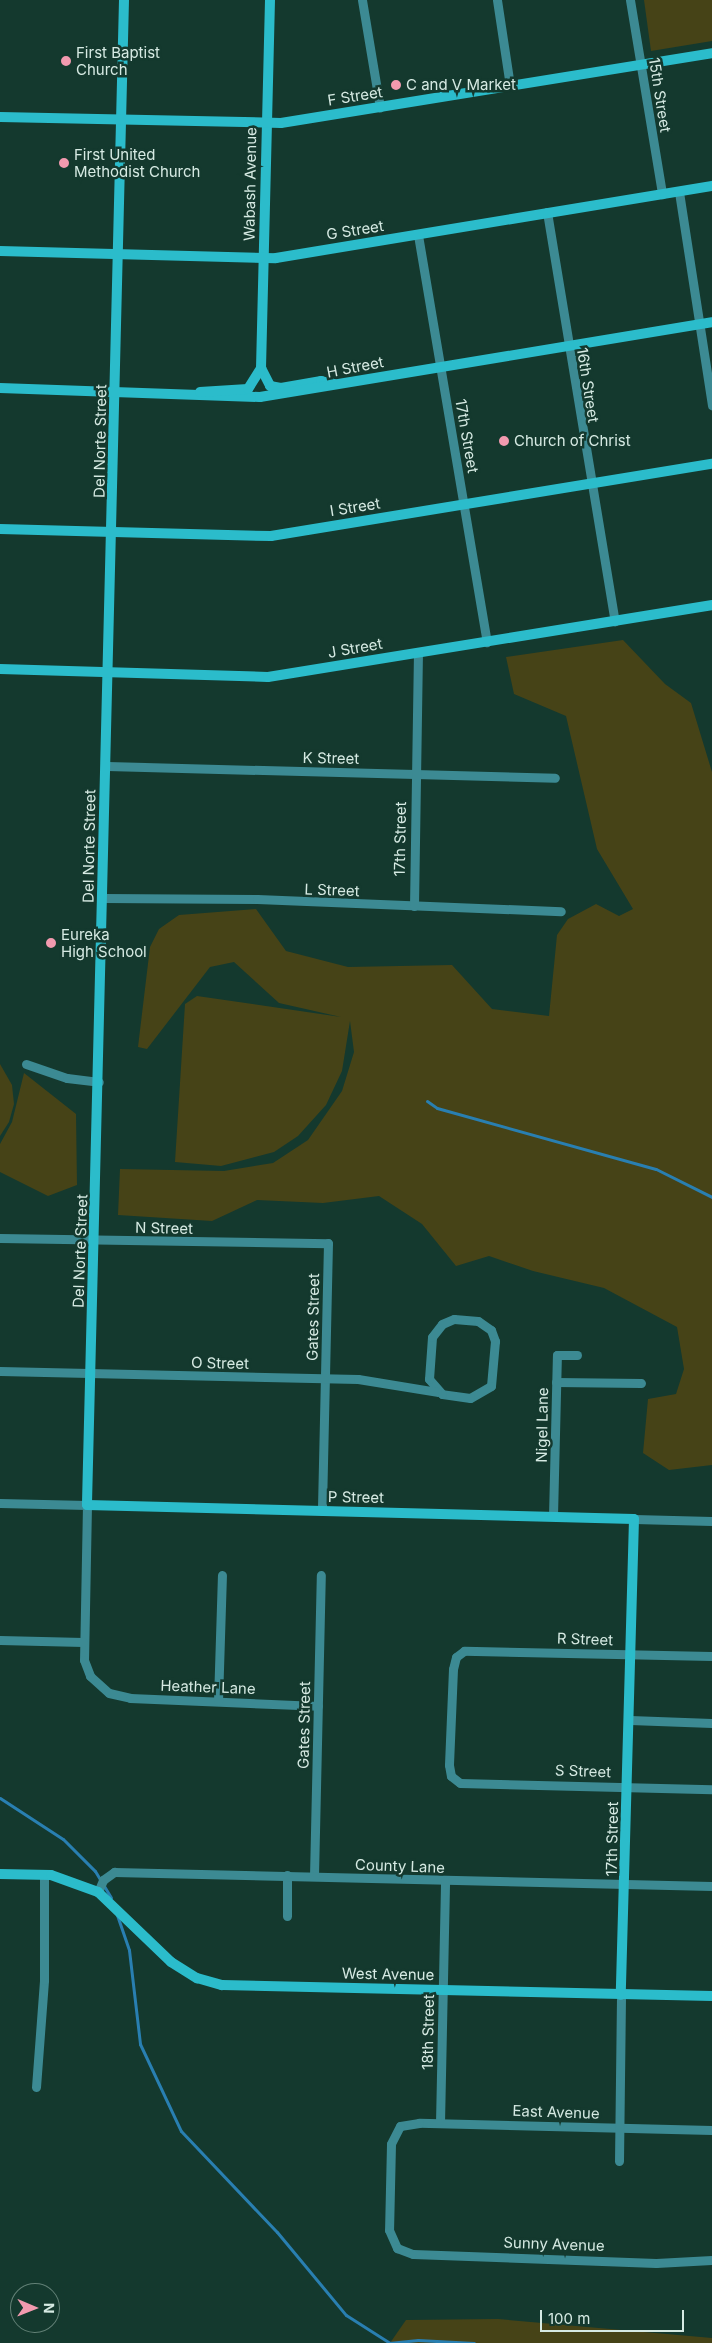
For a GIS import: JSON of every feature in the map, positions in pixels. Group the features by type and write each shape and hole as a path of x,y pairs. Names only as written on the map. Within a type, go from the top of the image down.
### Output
{"street":[{"name":"Del Norte Street","path":"100,1687 86,1669 83,1642 113,532 117,254 124,0"},
{"name":"Wabash Avenue","path":"261,368 270,0"},
{"path":"362,0 380,107"},
{"path":"497,0 510,86"},
{"name":"15th Street","path":"630,0 662,194"},
{"name":"F Street","path":"0,117 267,123 380,107 712,53"},
{"name":"G Street","path":"0,251 264,258 712,186"},
{"path":"679,192 712,405"},
{"name":"16th Street","path":"547,212 568,348 615,621"},
{"name":"17th Street","path":"418,234 487,642"},
{"name":"H Street","path":"0,388 198,393 260,397 568,348 712,322"},
{"path":"261,368 265,381 281,388 321,381 335,384"},
{"path":"198,393 213,388 248,389 261,368"},
{"name":"I Street","path":"0,529 271,536 712,464"},
{"name":"J Street","path":"0,669 268,677 712,605"},
{"name":"17th Street","path":"414,906 418,653"},
{"name":"K Street","path":"107,766 555,778"},
{"name":"L Street","path":"103,898 561,911"},
{"path":"26,1064 68,1078 99,1082"},
{"name":"N Street","path":"0,1238 328,1244"},
{"name":"Gates Street","path":"322,1511 328,1244"},
{"path":"460,1318 478,1321 494,1334 496,1350 491,1386 478,1396 462,1399 437,1392 428,1372 429,1348 436,1330 460,1318"},
{"name":"Nigel Lane","path":"553,1516 557,1355 578,1355"},
{"name":"O Street","path":"0,1371 326,1379 384,1382 437,1392"},
{"path":"556,1382 641,1383"},
{"name":"P Street","path":"0,1503 712,1520"},
{"name":"17th Street","path":"619,2161 621,1995 626,1884 634,1518"},
{"path":"218,1701 222,1575"},
{"name":"Gates Street","path":"314,1876 321,1575"},
{"path":"0,1640 83,1642"},
{"name":"R Street","path":"454,1779 449,1765 453,1669 458,1654 473,1650 712,1656"},
{"name":"Heather Lane","path":"100,1687 130,1698 318,1706"},
{"path":"630,1720 712,1723"},
{"name":"S Street","path":"454,1779 464,1783 712,1788"},
{"name":"County Lane","path":"98,1892 103,1880 114,1872 712,1886"},
{"path":"0,1874 44,1874 98,1892"},
{"path":"36,2088 44,1980 44,1874"},
{"path":"287,1875 287,1916"},
{"name":"18th Street","path":"440,2123 445,1881"},
{"name":"West Avenue","path":"98,1892 165,1957 203,1980 222,1985 712,1996"},
{"name":"East Avenue","path":"397,2248 389,2230 391,2153 393,2136 400,2126 440,2123 712,2130"},
{"name":"Sunny Avenue","path":"397,2248 413,2254 656,2263 712,2260"}],"shaded area":[{"path":"644,0 712,0 712,41 651,51"},
{"path":"623,640 665,684 691,703 712,772 712,1465 669,1470 643,1453 648,1399 676,1394 684,1369 677,1327 604,1288 533,1271 489,1256 456,1266 422,1224 379,1196 323,1203 257,1200 212,1221 118,1215 120,1169 224,1171 273,1163 308,1140 342,1091 354,1052 350,1021 342,1071 326,1105 298,1136 274,1152 221,1166 175,1162 185,1004 197,996 341,1017 279,1003 234,962 210,967 147,1049 138,1047 150,947 159,929 179,915 256,909 286,951 348,967 452,965 492,1009 549,1016 557,935 568,919 596,904 619,916 633,909 597,849 566,716 514,694 506,657"},
{"path":"0,1064 12,1085 14,1104 9,1122 0,1136"},
{"path":"24,1073 76,1114 77,1185 48,1196 0,1172 0,1144 12,1122"},
{"path":"498,2319 712,2338 712,2343 390,2343 406,2320"}],"waterway":[{"path":"427,1101 437,1108 656,1169 712,1197"},
{"path":"0,1798 63,1839 95,1871 111,1898"},
{"path":"117,1915 129,1950 140,2044 181,2131 277,2232 346,2315 390,2343"},
{"path":"389,2343 418,2340 474,2343"}],"place":[{"name":"First Baptist Church","path":"66,61"},
{"name":"C and V Market","path":"396,85"},
{"name":"First United Methodist Church","path":"64,163"},
{"name":"Church of Christ","path":"504,441"},
{"name":"Eureka High School","path":"51,943"}]}
